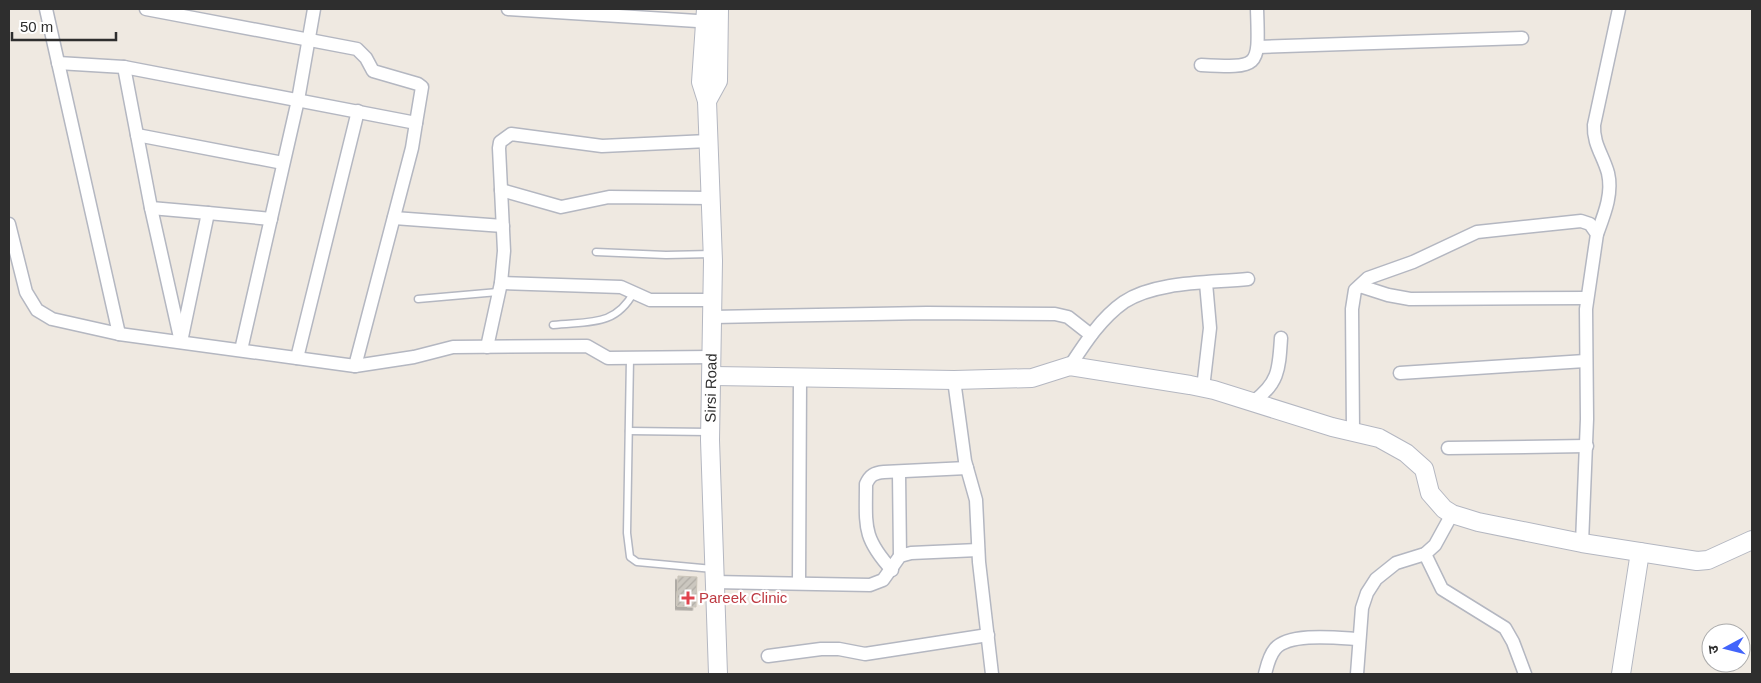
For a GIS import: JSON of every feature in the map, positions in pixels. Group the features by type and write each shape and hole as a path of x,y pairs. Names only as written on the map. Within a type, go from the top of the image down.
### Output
{"street":[{"path":"46,9 119,334"},
{"path":"146,9 357,49 366,58 373,72 418,84 422,93 412,148 355,366"},
{"path":"241,350 298,100 314,9"},
{"path":"508,9 712,15"},
{"path":"1201,65 1240,67 1251,64 1256,59 1258,47 1257,9"},
{"path":"1582,543 1586,446 1585,361 1587,298 1597,234 1607,206 1609,186 1608,173 1594,137 1594,124 1619,9"},
{"name":"Sirsi Road","path":"712,15 718,81 707,101 713,254 711,432 718,674"},
{"path":"1258,47 1522,38"},
{"path":"58,63 124,67 358,110 416,123"},
{"path":"124,67 151,208 181,342"},
{"path":"297,358 358,110"},
{"path":"488,347 500,288 504,251 500,142 512,134 602,146 708,142"},
{"path":"137,135 284,163"},
{"path":"501,190 561,206 609,197 711,198"},
{"path":"151,208 270,219"},
{"path":"181,342 208,213"},
{"path":"394,218 503,226"},
{"path":"1353,432 1352,309 1356,290 1368,278 1413,262 1477,232 1581,221 1590,224 1597,234"},
{"path":"9,224 26,292 37,310 52,319 119,334 355,366 414,357 453,347 587,346 608,358 712,357"},
{"path":"1070,366 1091,335 1124,302 1161,288 1248,279"},
{"path":"1203,388 1210,328 1206,283"},
{"path":"1360,286 1388,295 1410,299 1587,298"},
{"path":"500,288 621,287 650,300 713,308 1055,314 1068,317 1091,335"},
{"path":"1253,402 1273,384 1280,362 1281,338"},
{"path":"1400,374 1585,361"},
{"path":"712,376 800,379 954,380 1032,378 1070,366 1203,388 1379,438 1424,468 1430,494 1444,508 1452,514 1478,522 1582,543 1697,561 1715,557 1752,540"},
{"path":"799,583 800,379"},
{"path":"954,380 967,468 976,500 978,550 992,674"},
{"path":"1448,448 1586,446"},
{"path":"892,570 876,553 866,529 866,484 869,477 875,473 967,468"},
{"path":"714,575 799,583 870,585 884,580 900,556 899,473"},
{"path":"1357,674 1362,608 1367,593 1376,579 1396,563 1425,554 1435,545 1452,514"},
{"path":"900,556 911,553 978,550"},
{"path":"1621,674 1640,552"},
{"path":"1425,554 1442,589 1505,628 1513,642 1525,674"},
{"path":"768,656 821,650 874,653 988,635"},
{"path":"1265,674 1275,648 1286,641 1299,638 1359,639"}],"lane":[{"path":"596,252 666,255 713,254"},
{"path":"418,299 500,288"},
{"path":"554,325 605,320 622,310 634,292"},
{"path":"630,358 627,533 630,557 637,562 714,575"},
{"path":"629,431 711,432"}],"building":[{"path":"678,576 697,577 696,607 677,606"}],"place":[{"name":"Pareek Clinic","path":"688,598"}]}
